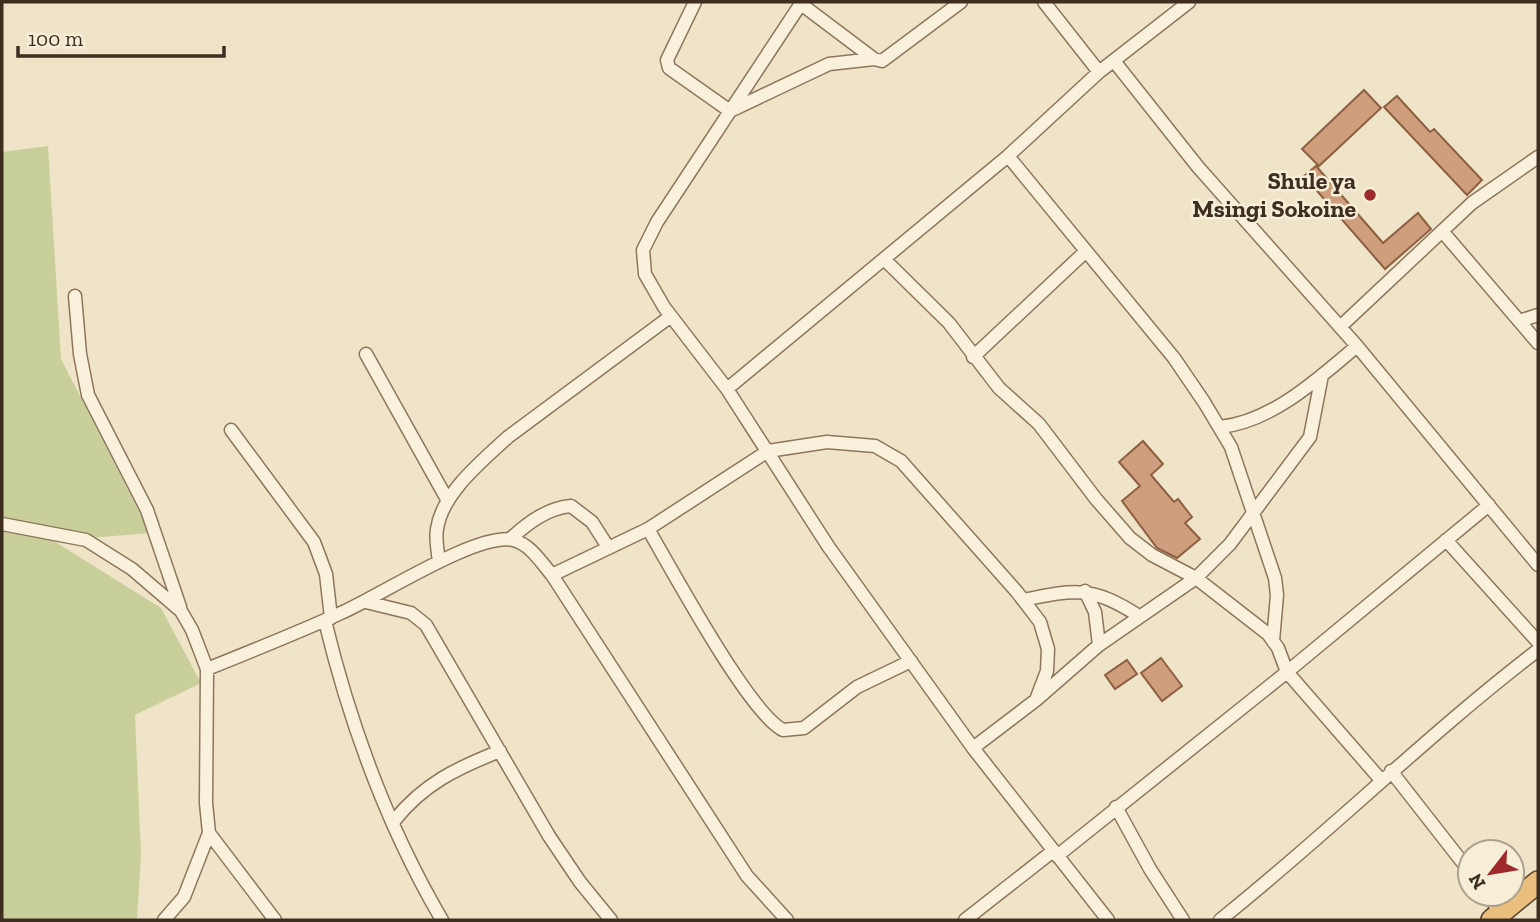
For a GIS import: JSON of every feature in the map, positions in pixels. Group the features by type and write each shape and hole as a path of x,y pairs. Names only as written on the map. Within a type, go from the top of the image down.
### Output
{"highway":[{"path":"1497,917 1538,882"}],"street":[{"path":"695,2 667,60 669,68 730,111"},
{"path":"730,111 829,64 874,59 882,61 890,58 961,2"},
{"path":"1044,2 1099,72"},
{"path":"727,389 1008,156 1099,72 1189,2"},
{"path":"874,59 802,3 657,222 643,250 645,274 671,316 727,389 828,546 973,748 1108,920"},
{"path":"1114,61 1198,167 1357,346 1538,565"},
{"path":"1008,156 1174,358 1231,447 1275,578 1277,595 1273,641"},
{"path":"1340,327 1472,203 1538,157"},
{"path":"1442,231 1538,343"},
{"path":"973,357 1086,251"},
{"path":"885,260 949,323 999,388 1039,424 1096,499 1130,538 1152,555 1196,578 1251,619 1273,641 1287,672 1386,776 1456,856"},
{"path":"75,296 80,354 88,395 147,510 181,611 192,630 207,669 206,803 209,833 184,897 164,920"},
{"path":"1519,321 1538,315"},
{"path":"439,562 437,528 448,501 508,437 671,316"},
{"path":"1220,427 1261,416 1322,375 1357,346"},
{"path":"366,354 448,501"},
{"path":"973,748 1036,700 1099,645 1196,578 1230,544 1310,437 1322,375"},
{"path":"231,430 314,541 326,575 328,620 344,701 411,866 442,920"},
{"path":"552,575 648,529 768,451 827,442 875,446 901,461 1040,622 1048,649 1047,671 1036,700"},
{"path":"965,920 1116,807 1287,672 1489,505"},
{"path":"510,539 527,524 557,507 571,506 592,522 608,547"},
{"path":"2,524 86,540 132,569 181,611"},
{"path":"648,529 729,662 766,714 783,730 804,727 857,687 911,661"},
{"path":"207,669 328,620 439,562 487,542 510,539 523,544 552,575 733,857 787,920"},
{"path":"1446,540 1538,642"},
{"path":"1023,600 1069,590 1085,591 1109,599 1139,616"},
{"path":"1085,591 1095,612 1099,645"},
{"path":"366,602 411,613 426,625 549,836 580,882 611,920"},
{"path":"1220,920 1321,837 1386,776 1538,650"},
{"path":"394,821 410,800 440,777 500,751"},
{"path":"1116,807 1183,920"},
{"path":"209,833 275,920"}],"green space":[{"path":"48,146 61,359 150,533 54,541 161,608 201,683 135,715 141,855 137,920 2,920 2,152"}],"building":[{"path":"1364,90 1381,108 1319,166 1302,149"},
{"path":"1397,96 1430,132 1434,129 1482,180 1467,195 1384,107"},
{"path":"1316,166 1383,243 1418,213 1431,229 1385,269 1304,176"},
{"path":"1143,441 1163,464 1151,475 1174,502 1178,499 1192,517 1185,523 1200,539 1177,558 1157,548 1122,501 1140,486 1119,462"},
{"path":"1161,658 1182,686 1162,701 1141,673"},
{"path":"1127,660 1137,674 1115,689 1105,675"}],"place":[{"name":"Shule ya Msingi Sokoine","path":"1370,195"}]}
